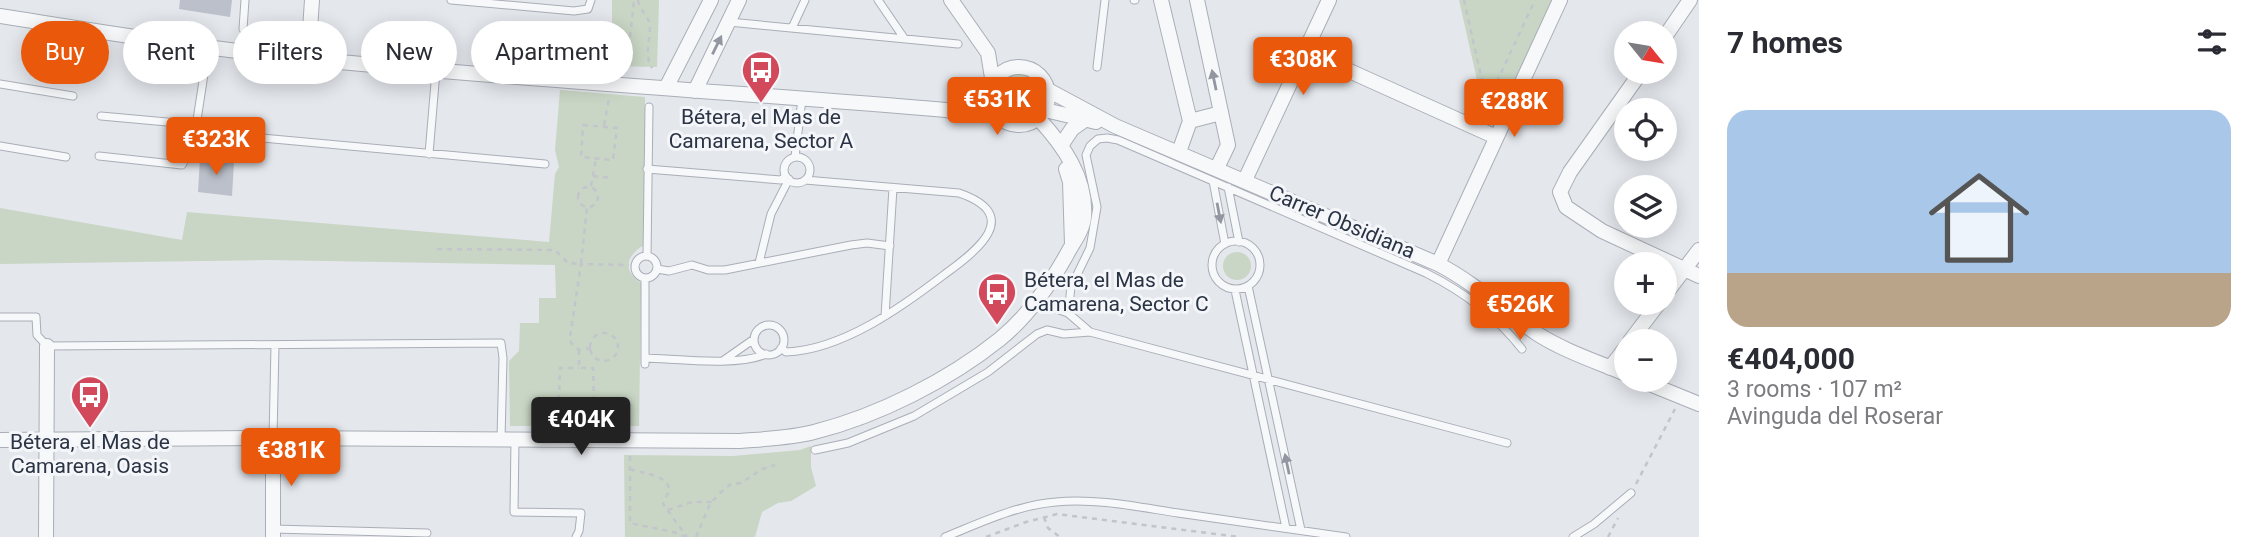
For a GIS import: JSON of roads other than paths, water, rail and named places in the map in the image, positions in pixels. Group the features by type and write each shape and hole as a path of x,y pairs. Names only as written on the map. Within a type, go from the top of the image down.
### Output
{"street":[{"path":"311,21 312,0"},
{"path":"666,88 710,0"},
{"path":"695,91 739,0"},
{"path":"1161,0 1190,121 1180,152"},
{"path":"1197,0 1228,145 1215,175"},
{"path":"1245,180 1329,0"},
{"path":"1438,264 1560,0"},
{"path":"1676,21 1690,0"},
{"path":"956,1 988,53 990,103 1001,120 1010,124 1036,118 1086,119 1115,125"},
{"path":"0,16 123,35"},
{"path":"1305,51 1496,137"},
{"path":"988,53 1018,67 1028,68 1044,81 1048,90 1048,101 1036,118"},
{"path":"946,110 970,105 991,89 999,75 1018,67"},
{"path":"457,72 946,110 968,115 994,112"},
{"path":"1632,84 1570,172 1560,192 1566,207 1602,231 1699,276"},
{"path":"1048,90 1115,125"},
{"path":"1190,121 1221,113"},
{"path":"0,440 273,438 740,441 814,432 869,414 928,386 1001,338 1035,302 1055,275 1084,218 1080,185 1062,144 1036,118"},
{"path":"1036,118 1040,133 1057,150 1065,165 1070,182 1072,244"},
{"path":"1062,144 1072,129 1086,119"},
{"name":"Carrer Obsidiana","path":"1115,125 1180,152 1215,175 1245,180 1438,264 1459,275 1539,334 1576,354 1614,370"},
{"path":"1677,278 1699,250"},
{"path":"1639,329 1650,315"},
{"path":"46,537 47,346"},
{"path":"1610,368 1614,363"},
{"path":"1669,392 1699,404"},
{"path":"273,438 273,533"}],"lane":[{"path":"244,21 245,0"},
{"path":"451,0 574,11 588,9 591,0"},
{"path":"792,28 805,0"},
{"path":"878,0 904,38"},
{"path":"1097,67 1105,0"},
{"path":"728,22 958,44"},
{"path":"0,84 73,96"},
{"path":"202,84 197,120 204,130 209,141 204,149 190,150 184,143 186,132 192,127 204,130 429,154 545,164"},
{"path":"429,154 435,84"},
{"path":"796,157 802,98"},
{"path":"647,256 649,107"},
{"path":"101,116 178,123 186,132"},
{"path":"1068,313 1071,287 1090,248 1097,207 1086,155 1090,146 1098,139 1107,138 1215,175 1227,187 1450,285 1507,329 1522,349"},
{"path":"0,146 66,157"},
{"path":"99,156 182,165 190,150"},
{"path":"760,263 771,214 787,177 786,164 796,157 808,163 810,172 805,180"},
{"path":"647,169 781,180 787,177"},
{"path":"1215,175 1225,244"},
{"path":"781,348 786,352 802,351 845,335 899,309 969,257 983,243 991,224 986,206 977,199 959,193 805,180 796,183 787,177"},
{"path":"1227,187 1239,242"},
{"path":"885,316 893,188"},
{"path":"1239,242 1252,248 1259,261 1258,275 1248,286 1235,289 1220,284 1212,271 1214,255 1225,244 1239,242"},
{"path":"657,269 669,271 692,265 708,270 725,270 851,245 867,243 890,246"},
{"path":"647,256 655,260 657,269 653,275 645,278 637,273 635,266 638,259 647,256"},
{"path":"645,278 645,361 724,360 757,358 775,354 781,348 783,337 774,326 762,327 754,340 724,360"},
{"path":"1248,286 1301,530"},
{"path":"1235,289 1286,528"},
{"path":"1035,302 1068,313 1090,332"},
{"path":"0,317 36,317 37,335 47,346 501,343 514,512 581,513 576,537"},
{"path":"815,450 848,443 914,416 988,372 1037,334 1047,330 1064,334 1090,332 1507,443"},
{"path":"754,340 756,347 766,354"},
{"path":"273,438 275,345"},
{"path":"1573,537 1594,524 1632,493"},
{"path":"944,537 1017,511 1053,502 1076,501 1126,505 1346,537"},
{"path":"273,533 427,533"}],"place":[{"name":"Bétera, el Mas de Camarena, Sector A","path":"761,104"},
{"name":"Bétera, el Mas de Camarena, Sector C","path":"997,326"},
{"name":"Bétera, el Mas de Camarena, Oasis","path":"90,429"}]}
